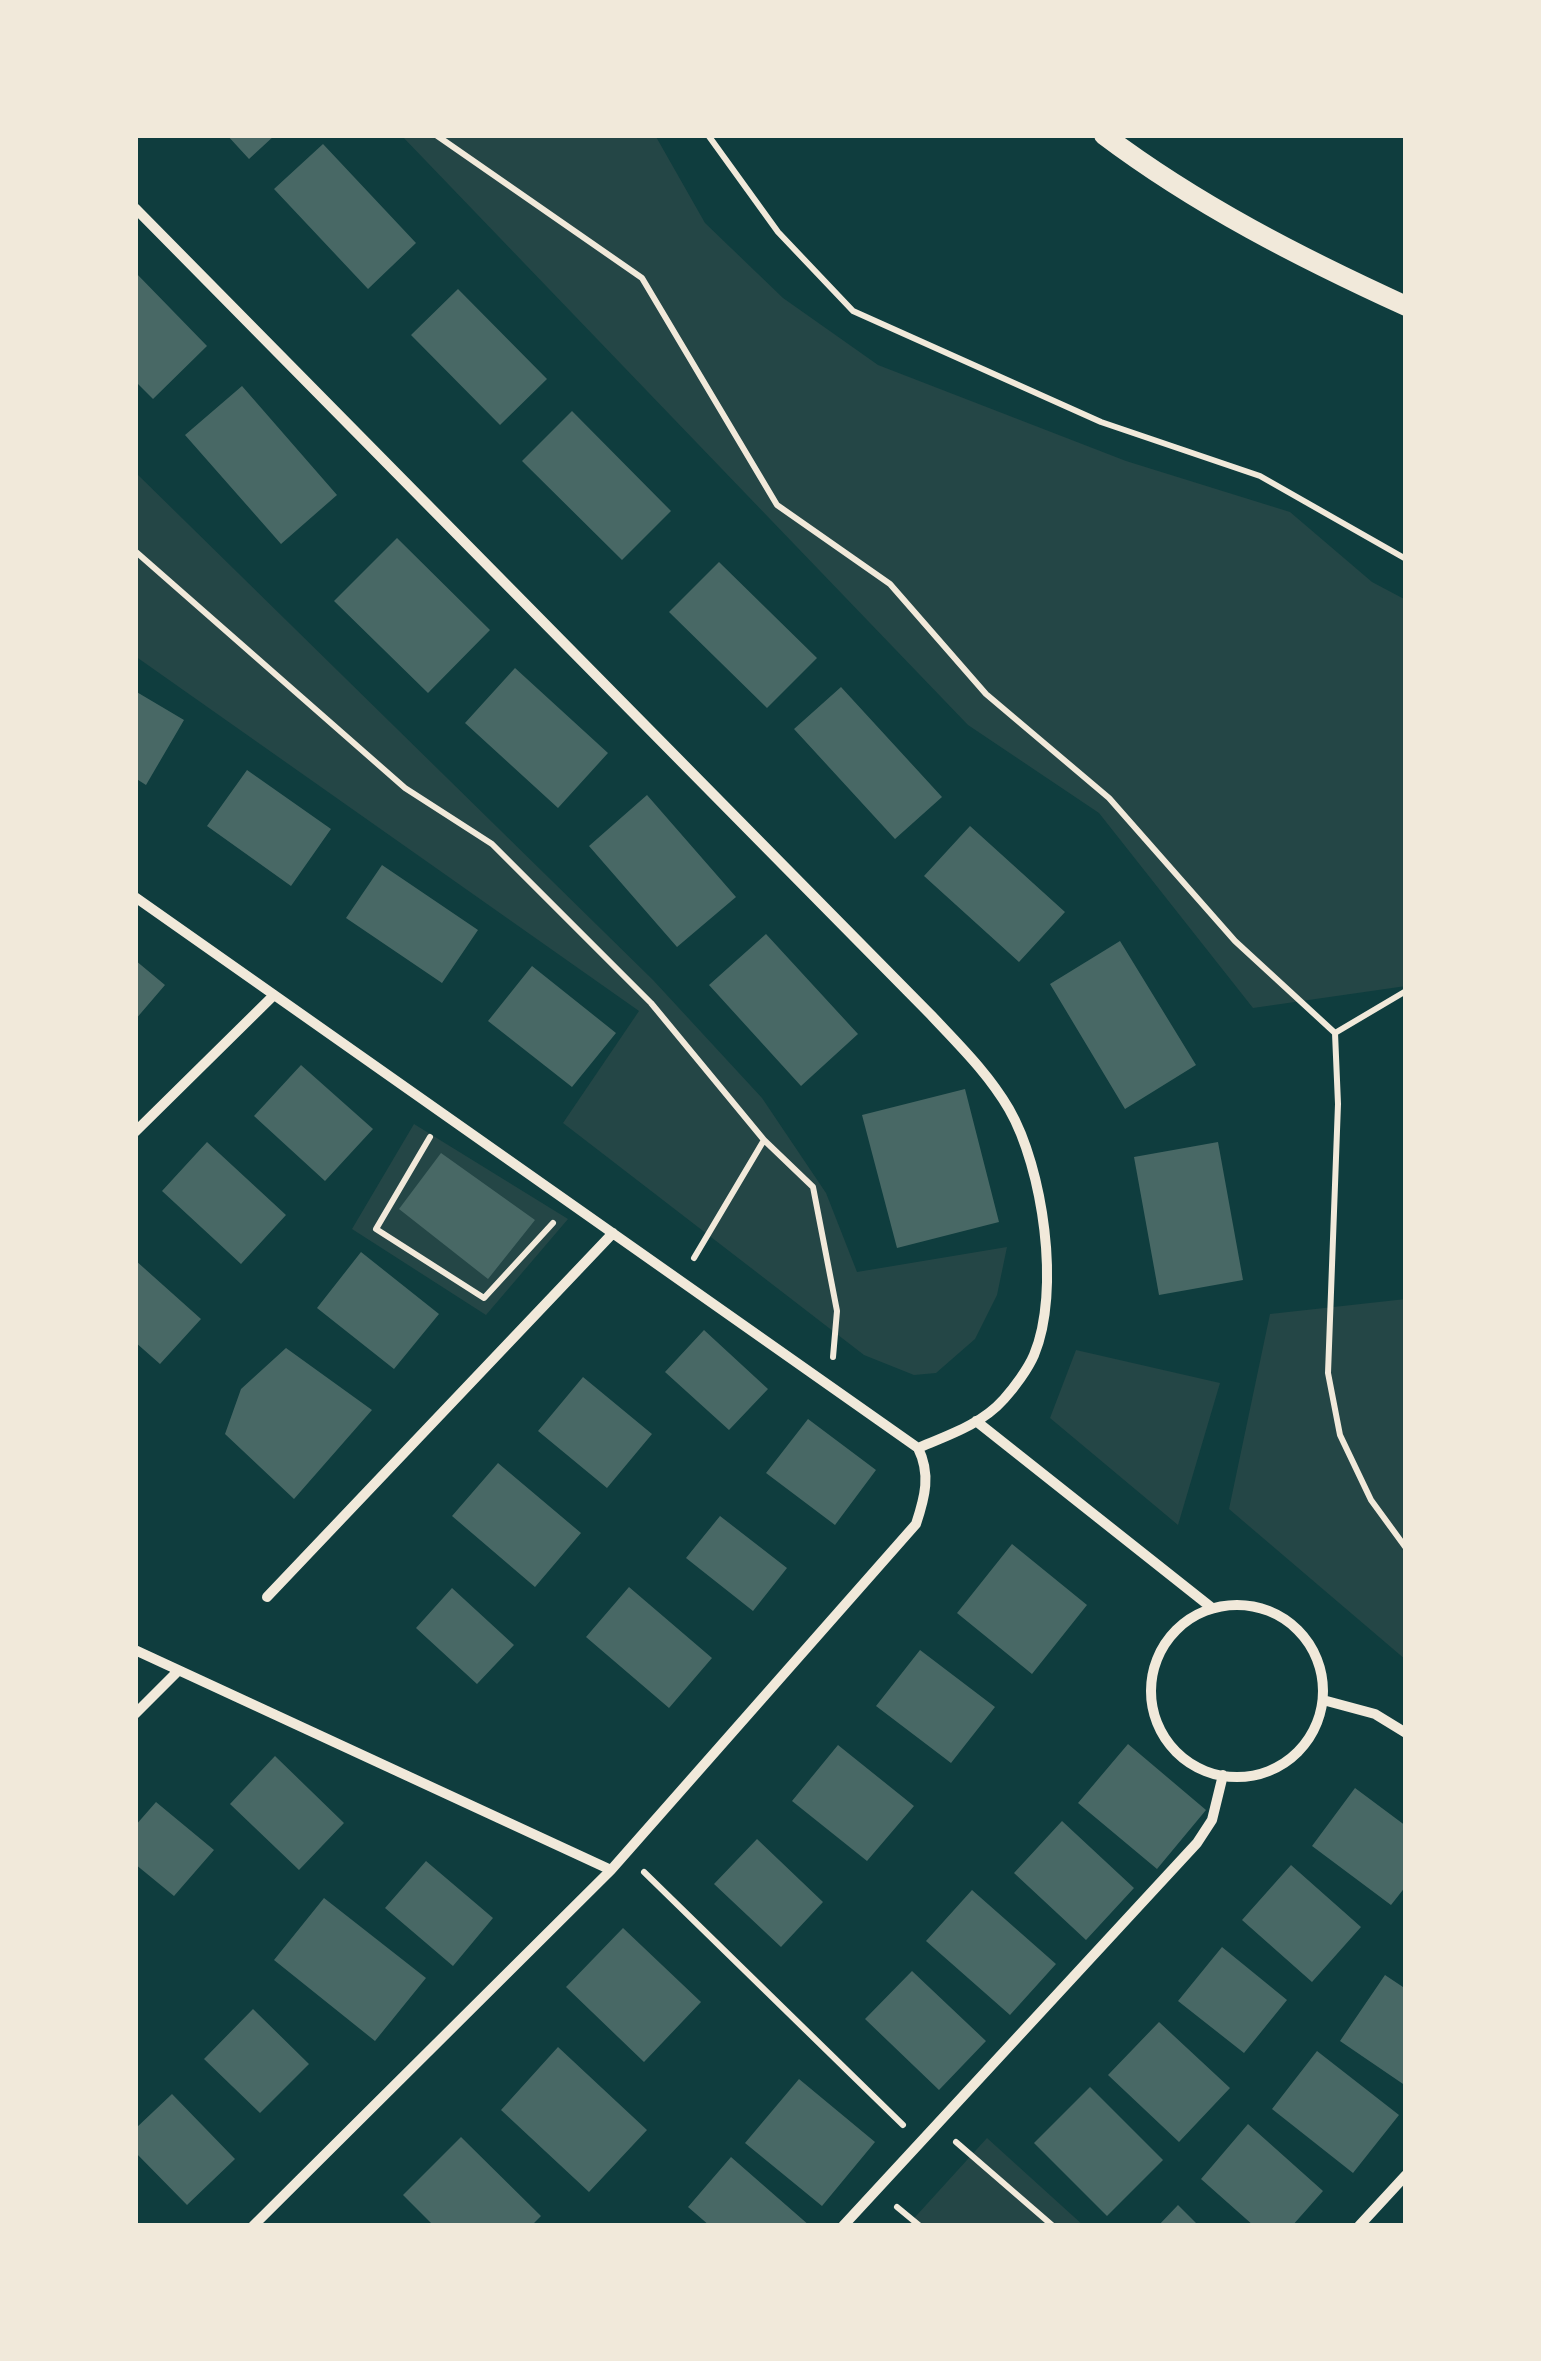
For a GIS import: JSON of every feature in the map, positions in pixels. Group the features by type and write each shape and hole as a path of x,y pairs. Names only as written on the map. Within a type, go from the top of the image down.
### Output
{"main road":[{"path":"1104,135 1144,164 1300,257 1406,306"}],"street":[{"path":"135,208 983,1071 1010,1111 1028,1152 1048,1260 1044,1311 1034,1355 1003,1400 966,1428 918,1448"},
{"path":"135,897 918,1448 925,1462 926,1493 916,1524 626,1854 253,2226"},
{"path":"135,1132 274,995"},
{"path":"267,1598 612,1233"},
{"path":"976,1421 1212,1608"},
{"path":"1212,1608 1262,1608 1288,1622 1309,1643 1321,1671 1323,1700 1314,1729 1296,1753 1272,1770 1238,1777 1223,1775 1182,1758 1162,1736 1151,1701 1152,1672 1164,1644 1185,1622 1212,1608"},
{"path":"135,1650 611,1870"},
{"path":"135,1714 178,1671"},
{"path":"1323,1700 1375,1714 1406,1733"},
{"path":"843,2226 1197,1843 1212,1820 1223,1775"},
{"path":"1358,2226 1406,2175"}],"path":[{"path":"436,135 642,278 777,505 890,584 986,694 1109,798 1235,941 1334,1032 1338,1104 1328,1373 1340,1435 1371,1500 1406,1548"},
{"path":"708,135 778,232 853,311 1100,422 1260,476 1406,559"},
{"path":"135,551 405,788 492,844 651,1003 764,1140 812,1187 836,1311 834,1353 827,1383"},
{"path":"1334,1032 1406,992"},
{"path":"443,1114 376,1229 484,1298 555,1220"},
{"path":"681,1280 764,1140"},
{"path":"626,1854 921,2142"},
{"path":"936,2125 1053,2226"}],"shaded area":[{"path":"401,135 655,135 705,223 783,298 878,365 1126,461 1290,512 1372,582 1406,600 1406,986 1253,1008 1099,813 968,725"},
{"path":"135,472 653,980 762,1098 826,1193 857,1272 1007,1247 997,1295 975,1339 936,1373 914,1375 864,1355 563,1123 639,1011 135,656"},
{"path":"414,1124 568,1219 486,1315 352,1229"},
{"path":"1406,1299 1406,1660 1229,1509 1270,1314"},
{"path":"1076,1350 1220,1383 1178,1525 1050,1418"},
{"path":"987,2138 1084,2226 907,2226"}],"building":[{"path":"227,135 275,135 249,159"},
{"path":"323,144 416,243 368,289 274,189"},
{"path":"135,272 207,346 153,399 135,381"},
{"path":"458,289 547,379 500,425 411,335"},
{"path":"242,386 337,495 281,544 185,435"},
{"path":"572,411 671,511 622,560 522,461"},
{"path":"397,538 490,630 428,693 334,601"},
{"path":"719,562 817,658 767,708 669,612"},
{"path":"515,668 608,753 558,808 465,723"},
{"path":"841,687 942,797 895,839 794,729"},
{"path":"135,691 184,720 146,785 135,778"},
{"path":"247,770 331,829 291,886 207,826"},
{"path":"647,795 736,897 677,947 589,846"},
{"path":"970,826 1065,912 1019,962 924,876"},
{"path":"382,865 478,930 442,983 346,918"},
{"path":"766,934 858,1034 801,1086 709,985"},
{"path":"1120,941 1196,1065 1125,1109 1050,984"},
{"path":"135,960 165,985 135,1020"},
{"path":"532,966 616,1033 572,1087 488,1021"},
{"path":"301,1065 373,1129 325,1181 254,1116"},
{"path":"965,1089 999,1222 897,1248 862,1115"},
{"path":"207,1142 286,1215 241,1264 162,1191"},
{"path":"1218,1142 1243,1280 1159,1295 1134,1157"},
{"path":"441,1153 535,1220 488,1279 399,1209"},
{"path":"361,1252 439,1314 394,1369 317,1308"},
{"path":"135,1260 201,1319 160,1364 135,1342"},
{"path":"704,1330 768,1389 729,1430 665,1372"},
{"path":"286,1348 372,1410 294,1499 225,1434 241,1389"},
{"path":"583,1377 652,1434 607,1488 538,1431"},
{"path":"808,1419 876,1470 835,1525 766,1473"},
{"path":"498,1463 581,1533 535,1587 452,1516"},
{"path":"720,1516 787,1568 753,1611 686,1558"},
{"path":"1012,1544 1087,1605 1032,1674 957,1613"},
{"path":"629,1587 712,1658 669,1708 586,1637"},
{"path":"452,1588 514,1645 477,1684 416,1628"},
{"path":"920,1650 995,1707 951,1763 876,1706"},
{"path":"1128,1744 1206,1810 1157,1869 1078,1803"},
{"path":"838,1745 914,1806 867,1861 792,1801"},
{"path":"275,1756 344,1823 299,1870 230,1804"},
{"path":"1355,1788 1406,1826 1406,1886 1391,1905 1312,1846"},
{"path":"156,1802 214,1850 174,1896 135,1864 135,1826"},
{"path":"1062,1821 1134,1888 1086,1940 1014,1873"},
{"path":"757,1839 823,1902 781,1947 714,1884"},
{"path":"426,1861 493,1918 453,1966 385,1908"},
{"path":"1291,1865 1361,1927 1312,1982 1242,1920"},
{"path":"972,1890 1056,1964 1010,2015 926,1941"},
{"path":"324,1898 426,1978 375,2041 274,1960"},
{"path":"623,1928 701,2002 644,2062 566,1987"},
{"path":"1222,1947 1287,2000 1244,2053 1178,2001"},
{"path":"912,1971 986,2041 939,2090 865,2019"},
{"path":"1385,1975 1406,1989 1406,2086 1340,2041"},
{"path":"253,2009 309,2064 260,2113 204,2059"},
{"path":"1159,2022 1230,2088 1179,2142 1108,2075"},
{"path":"558,2047 647,2130 589,2192 501,2110"},
{"path":"1317,2051 1399,2115 1353,2173 1272,2109"},
{"path":"799,2079 875,2142 822,2206 745,2143"},
{"path":"1090,2087 1163,2160 1107,2216 1034,2143"},
{"path":"172,2094 235,2159 187,2205 135,2152 135,2129"},
{"path":"1248,2124 1323,2191 1292,2226 1254,2226 1201,2179"},
{"path":"461,2137 541,2216 531,2226 434,2226 403,2195"},
{"path":"731,2157 810,2226 710,2226 688,2207"},
{"path":"1178,2205 1199,2226 1158,2226"}]}
